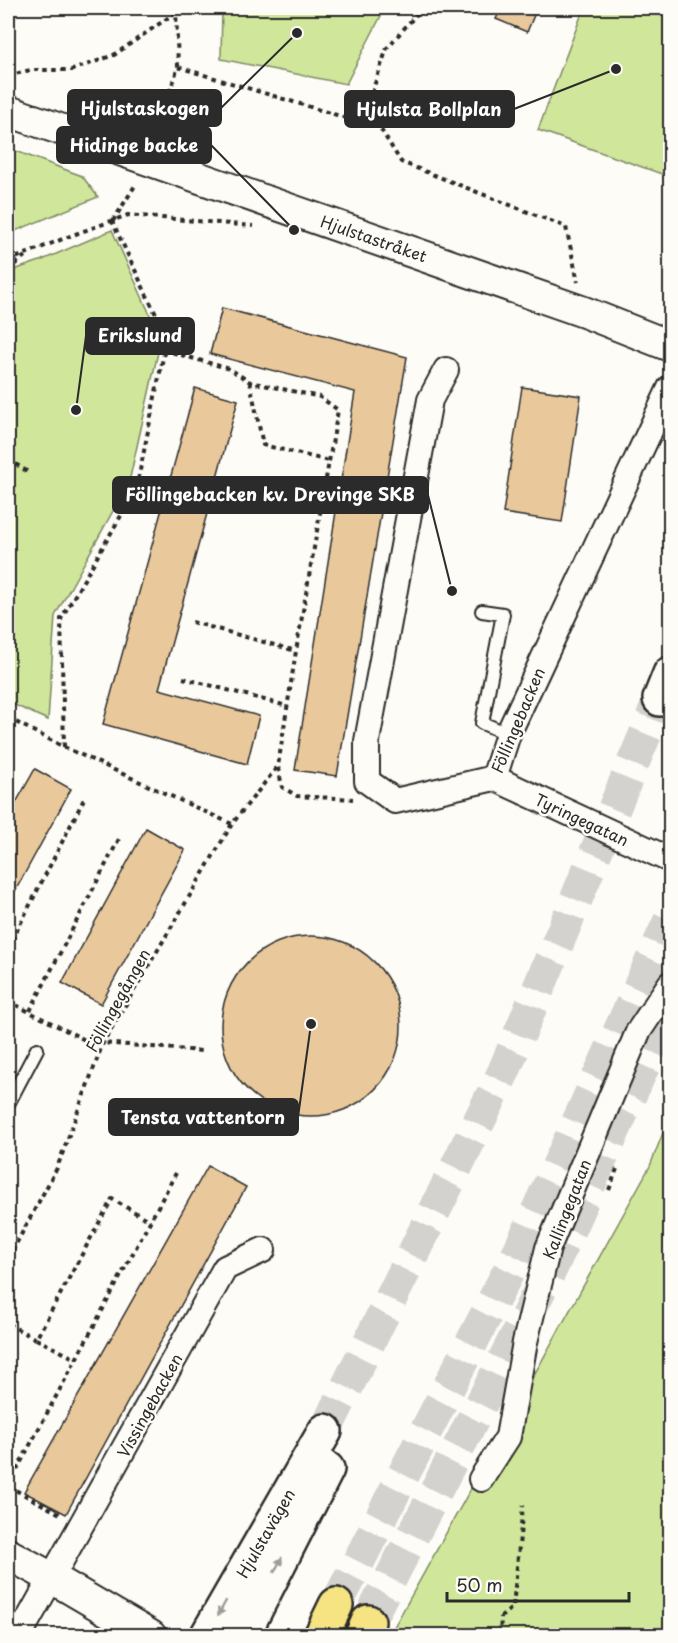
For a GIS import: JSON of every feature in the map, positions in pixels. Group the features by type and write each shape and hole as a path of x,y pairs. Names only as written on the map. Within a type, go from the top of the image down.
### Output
{"highway":[{"path":"321,1635 336,1605"}],"main road":[{"name":"Hjulstavägen","path":"207,1635 333,1435 242,1635"}],"street":[{"name":"Hjulstastråket","path":"8,111 584,312 670,346"},
{"path":"395,801 367,781 368,741 430,400 446,370"},
{"name":"Föllingebacken","path":"395,801 494,778 508,734 670,388"},
{"name":"Tyringegatan","path":"494,778 670,860"},
{"name":"Kallingegatan","path":"481,1479 508,1437 525,1342 548,1248 638,1032 670,984"},
{"name":"Vissingebacken","path":"19,1635 225,1268 263,1250"},
{"path":"8,1554 151,1635"}],"lane":[{"path":"482,611 503,614 482,723 508,734"},
{"path":"8,1104 37,1048"}],"path":[{"path":"153,141 178,67 176,8"},
{"path":"422,8 387,48 373,89 375,120 401,162 566,227 584,312"},
{"path":"8,76 30,70 72,70 114,55 175,13"},
{"path":"178,67 353,120 375,120"},
{"path":"112,221 136,184"},
{"path":"8,261 128,215 258,227"},
{"path":"64,747 62,619 136,490 167,338 112,221"},
{"path":"8,270 30,252"},
{"path":"164,350 230,369 250,382 320,397 338,410 287,706 279,766 282,787 297,796 395,801"},
{"path":"250,382 263,445 329,462"},
{"path":"8,459 28,472"},
{"path":"192,622 296,651"},
{"path":"183,678 287,706"},
{"path":"8,718 64,747 232,824"},
{"name":"Föllingegången","path":"8,1259 57,1168 103,1043 232,824 279,766"},
{"path":"8,948 84,799"},
{"path":"30,1012 119,839"},
{"path":"8,1001 83,1039 201,1052"},
{"path":"609,1190 618,1166"},
{"path":"81,1525 8,1486 176,1173"},
{"path":"36,1339 112,1199 150,1221"},
{"path":"8,1324 76,1359"},
{"path":"500,1635 501,1617 513,1607 523,1505"}],"green space":[{"path":"222,8 385,8 346,84 221,59"},
{"path":"584,8 670,8 670,177 538,130"},
{"path":"8,148 82,176 98,197 8,234"},
{"path":"112,230 161,339 129,482 55,616 48,720 8,702 8,272"},
{"path":"670,1115 670,1626 661,1636 389,1636 650,1166"}],"building":[{"path":"501,8 537,8 527,32 496,19"},
{"path":"222,308 407,357 337,776 295,770 355,392 210,354"},
{"path":"522,387 581,396 562,522 503,513"},
{"path":"195,388 238,400 159,689 259,716 247,764 103,724"},
{"path":"35,769 71,789 8,904 8,817"},
{"path":"146,828 185,850 101,1004 62,983"},
{"path":"311,936 329,937 346,942 375,962 395,991 400,1008 400,1044 395,1061 375,1090 346,1110 329,1115 311,1116 293,1115 276,1110 247,1090 227,1061 222,1044 221,1026 222,1008 227,991 247,962 276,942 293,937"},
{"path":"208,1166 246,1187 66,1514 24,1492"}],"tunnel":[{"path":"325,1431 504,1071 660,699"},
{"path":"336,1605 519,1251 670,920"},
{"path":"368,1622 552,1267 670,1008"}],"place":[{"name":"Hjulstaskogen","path":"297,33"},
{"name":"Hjulsta Bollplan","path":"616,69"},
{"name":"Hidinge backe","path":"294,230"},
{"name":"Erikslund","path":"76,410"},
{"name":"Föllingebacken kv. Drevinge SKB","path":"452,591"},
{"name":"Tensta vattentorn","path":"311,1024"}]}
